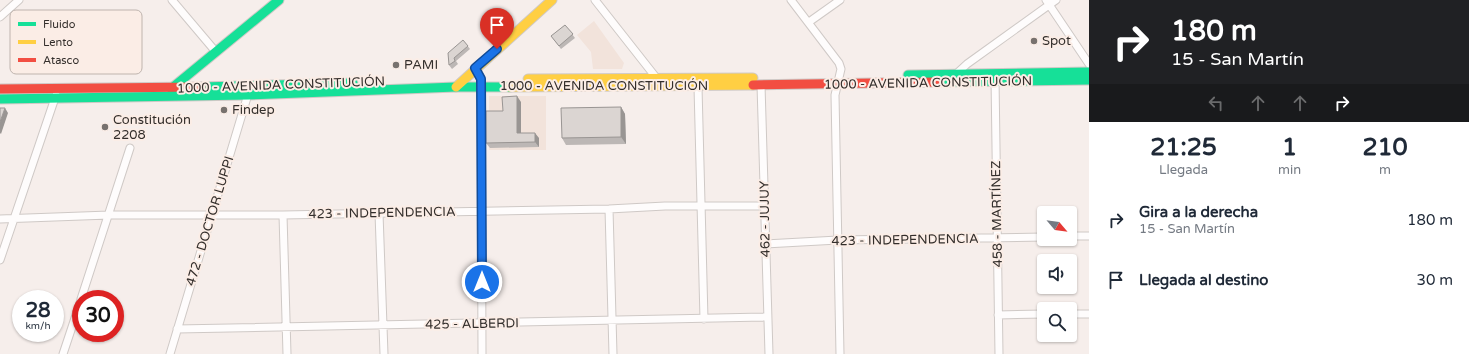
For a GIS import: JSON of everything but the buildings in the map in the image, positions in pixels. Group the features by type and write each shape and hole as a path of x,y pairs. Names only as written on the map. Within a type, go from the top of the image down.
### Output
{"main road":[{"path":"172,93 216,52 279,0"},
{"path":"456,87 475,68 552,0"},
{"name":"1000 - AVENIDA CONSTITUCIÓN","path":"995,78 1089,72"},
{"name":"1000 - AVENIDA CONSTITUCIÓN","path":"0,90 56,94 172,93 456,87 481,83 656,78 837,81"},
{"name":"1000 - AVENIDA CONSTITUCIÓN","path":"249,91 463,80 481,83 663,87 955,78 1089,80"},
{"name":"1000 - AVENIDA CONSTITUCIÓN","path":"0,99 56,94"}],"street":[{"path":"0,17 19,0"},
{"path":"172,0 216,52"},
{"path":"595,0 663,87"},
{"path":"791,0 839,63 841,69 835,95 840,354"},
{"path":"809,22 840,0"},
{"path":"955,78 967,64 1050,1 1089,64"},
{"path":"475,68 481,83 482,354"},
{"name":"458 - MARTÍNEZ","path":"995,78 999,354"},
{"name":"462 - JUJUY","path":"761,84 769,354"},
{"path":"698,87 704,319"},
{"name":"472 - DOCTOR LUPPI","path":"170,354 249,91"},
{"path":"0,260 56,94"},
{"path":"84,290 130,148"},
{"name":"423 - INDEPENDENCIA","path":"0,218 109,215 283,215 609,209 665,206 765,206"},
{"path":"609,209 613,354"},
{"path":"379,213 384,354"},
{"path":"283,215 287,354"},
{"path":"1077,236 1089,236"},
{"name":"423 - INDEPENDENCIA","path":"765,244 838,240 1037,237"},
{"path":"998,315 1037,314"},
{"path":"1077,314 1089,314"},
{"name":"425 - ALBERDI","path":"177,329 287,328 767,317"},
{"path":"63,354 72,326"}],"shaded area":[{"path":"594,21 624,63 622,69 593,69 591,52 577,35"},
{"path":"489,96 546,96 546,150 489,150"}],"traffic: fast":[{"path":"172,91 172,88 279,0"},
{"path":"908,75 1089,72"},
{"path":"936,82 1089,80"},
{"path":"201,87 353,83"},
{"path":"0,99 248,95 456,87 510,87"}],"traffic: slow":[{"path":"456,87 552,0"},
{"path":"528,79 753,78"},
{"path":"510,87 753,85"}],"traffic: jam":[{"path":"753,85 936,82"},
{"path":"0,89 201,87"}],"place":[{"name":"Spot","path":"1034,41"},
{"name":"PAMI","path":"396,65"},
{"name":"Findep","path":"224,110"},
{"name":"Constitución 2208","path":"105,127"}],"route":[{"path":"482,282 481,79 475,68 497,49"}]}
